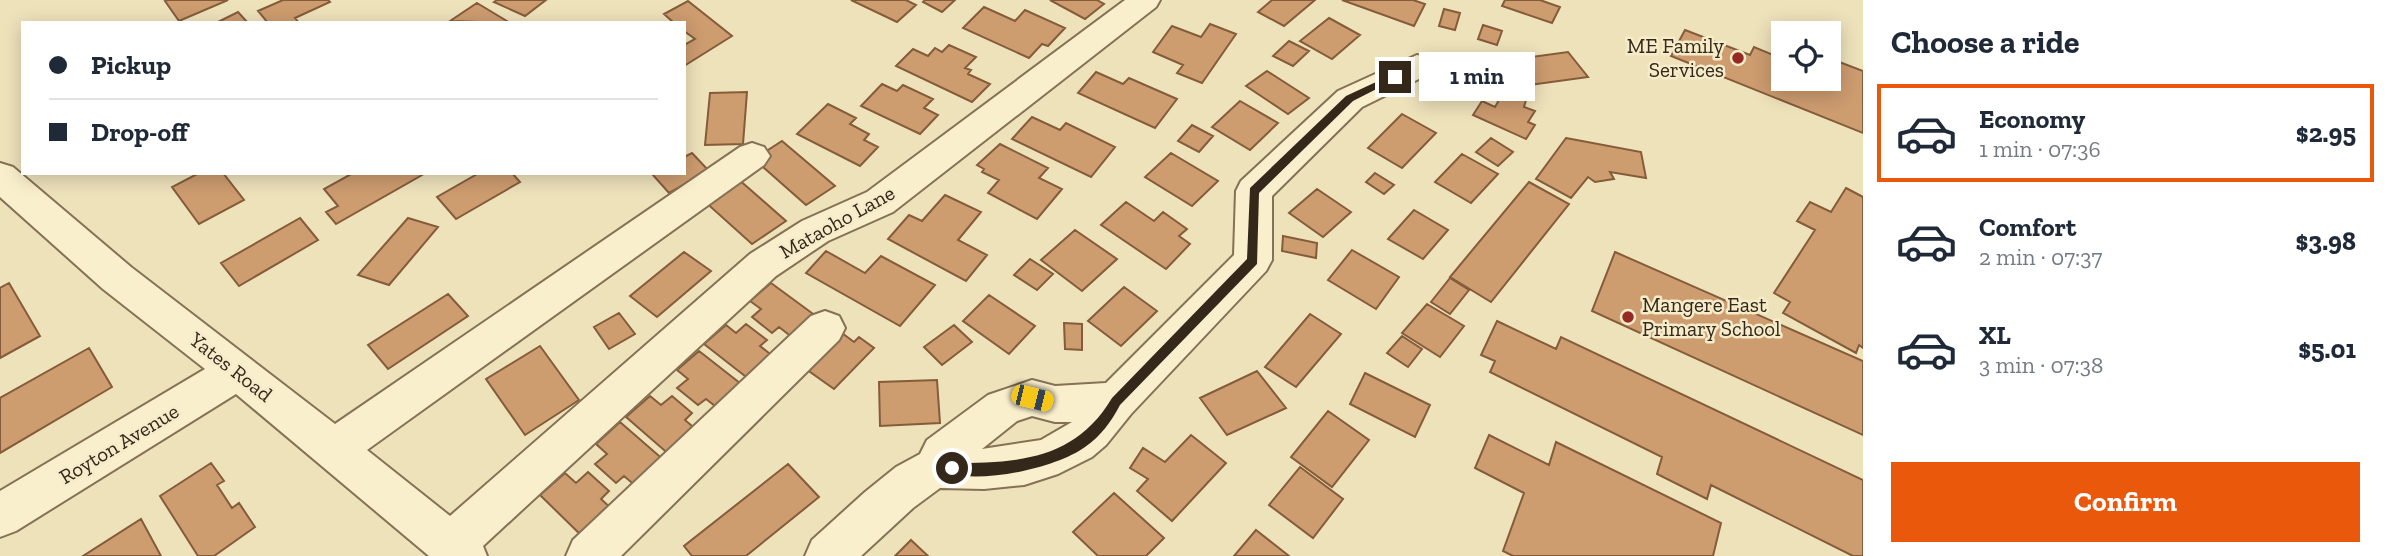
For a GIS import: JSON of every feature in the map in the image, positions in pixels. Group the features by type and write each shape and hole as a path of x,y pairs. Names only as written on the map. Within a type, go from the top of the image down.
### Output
{"street":[{"name":"Mataoho Lane","path":"457,550 763,265 815,231 880,202 1145,0"},
{"path":"828,556 915,481 936,468 1006,468 1037,461 1079,445 1104,421 1116,401 1253,260 1254,191 1350,99 1417,66"},
{"path":"334,449 752,156"},
{"name":"Yates Road","path":"0,176 117,278 238,371 457,550"},
{"path":"589,556 825,328"},
{"name":"Royton Avenue","path":"0,516 238,371"},
{"path":"936,468 942,454 1003,408 1032,398 1059,404 1116,401"},
{"path":"1059,404 1068,415 1079,445"}],"building":[{"path":"228,0 179,21 165,1"},
{"path":"283,0 330,2 295,18 297,21 266,21 258,11"},
{"path":"546,0 525,16 494,2"},
{"path":"851,0 906,0 916,5 897,22"},
{"path":"955,0 942,12 923,2"},
{"path":"1050,0 1097,0 1104,4 1085,19"},
{"path":"1272,0 1315,0 1284,26 1258,12"},
{"path":"1342,0 1413,0 1425,4 1414,26"},
{"path":"1505,0 1540,0 1560,7 1552,23 1502,6"},
{"path":"688,1 732,36 686,65 686,44 695,39 686,32 686,21 672,21 664,14"},
{"path":"477,3 507,21 450,21"},
{"path":"984,7 1015,21 1025,10 1065,28 1048,46 1042,44 1029,58 963,28"},
{"path":"1444,9 1460,13 1455,30 1439,26"},
{"path":"238,12 246,21 220,21"},
{"path":"1329,18 1360,35 1332,59 1300,41"},
{"path":"1210,24 1236,34 1202,83 1177,73 1183,65 1153,52 1172,26 1201,37"},
{"path":"1483,25 1502,31 1497,45 1478,39"},
{"path":"1685,30 1750,55 1754,47 1771,54 1771,91 1841,91 1841,63 1863,71 1863,133 1671,56"},
{"path":"1289,41 1309,51 1293,66 1273,56"},
{"path":"949,45 976,57 965,68 971,70 968,74 990,84 972,102 896,66 913,49 928,56 935,48 942,52"},
{"path":"1568,52 1588,77 1514,87 1495,62"},
{"path":"1267,71 1309,98 1288,114 1246,86"},
{"path":"1096,72 1123,84 1129,78 1177,99 1155,128 1078,93"},
{"path":"882,84 897,91 903,85 933,99 924,108 938,115 920,134 861,106"},
{"path":"747,92 743,144 705,145 710,93"},
{"path":"1503,93 1526,100 1524,107 1535,111 1528,122 1535,125 1526,139 1473,115 1482,101 1495,107"},
{"path":"1240,101 1278,123 1250,150 1212,127"},
{"path":"828,104 856,118 850,124 869,134 864,140 878,147 860,166 797,134"},
{"path":"1402,114 1436,133 1402,168 1368,148"},
{"path":"1032,117 1060,130 1066,123 1115,147 1091,177 1012,139"},
{"path":"1192,125 1213,136 1199,152 1178,141"},
{"path":"1491,138 1513,152 1498,166 1476,152"},
{"path":"1566,138 1641,152 1646,178 1610,172 1614,179 1595,182 1588,177 1571,198 1536,179"},
{"path":"782,141 835,186 806,205 754,159"},
{"path":"1000,144 1048,168 1039,178 1062,189 1037,219 988,193 999,180 982,172 984,169 977,165"},
{"path":"692,153 709,171 669,193 653,175 686,175 686,156"},
{"path":"1171,153 1218,181 1192,206 1145,177"},
{"path":"1462,154 1498,174 1471,203 1435,182"},
{"path":"1375,173 1394,185 1384,194 1366,182"},
{"path":"195,175 225,175 244,200 199,224 172,187"},
{"path":"349,175 422,175 336,224 326,212 338,206 324,189"},
{"path":"476,175 514,175 520,182 456,219 437,197"},
{"path":"737,178 786,221 752,244 703,200"},
{"path":"1529,182 1569,204 1491,302 1450,277"},
{"path":"1846,188 1863,197 1863,348 1859,345 1856,353 1783,313 1790,302 1774,293 1815,230 1797,221 1810,202 1831,212"},
{"path":"1317,189 1351,212 1323,237 1289,213"},
{"path":"945,195 981,212 958,240 987,255 966,281 888,239 909,215 922,221"},
{"path":"1126,202 1154,221 1163,212 1187,229 1179,236 1190,244 1166,269 1101,225"},
{"path":"1414,210 1448,230 1423,259 1388,239"},
{"path":"300,218 318,240 239,286 221,263"},
{"path":"408,218 438,227 389,285 358,275"},
{"path":"1075,230 1117,259 1082,291 1041,260"},
{"path":"1283,236 1317,243 1316,258 1282,251"},
{"path":"1352,250 1399,277 1376,309 1328,280"},
{"path":"826,251 865,273 881,256 935,285 900,326 806,273"},
{"path":"684,252 711,271 657,317 630,296"},
{"path":"1615,252 1863,361 1863,435 1592,311"},
{"path":"1030,259 1053,274 1037,290 1014,275"},
{"path":"1450,278 1469,290 1450,314 1431,302"},
{"path":"9,283 40,336 0,358 0,288"},
{"path":"771,283 816,316 793,338 779,327 772,333 752,317 761,309 750,301"},
{"path":"1124,287 1157,311 1121,346 1088,321"},
{"path":"448,294 468,316 388,369 368,345"},
{"path":"989,295 1035,326 1009,354 963,321"},
{"path":"1427,304 1464,326 1440,357 1402,333"},
{"path":"619,313 635,334 609,349 594,327"},
{"path":"1310,314 1341,334 1296,387 1265,367"},
{"path":"1497,321 1556,349 1561,337 1863,480 1863,556 1853,556 1711,485 1707,499 1657,474 1662,457 1490,372 1495,361 1481,355"},
{"path":"1064,323 1082,324 1082,350 1065,349"},
{"path":"746,324 767,340 760,346 774,357 750,380 704,344 726,325 736,333"},
{"path":"954,325 972,342 942,365 924,347"},
{"path":"842,333 854,342 859,337 874,348 834,389 806,369"},
{"path":"1402,336 1422,349 1408,367 1387,353"},
{"path":"540,346 579,400 525,435 486,379"},
{"path":"89,348 112,387 0,453 0,398"},
{"path":"699,351 745,387 720,410 706,399 698,405 677,388 688,379 677,370"},
{"path":"1257,371 1286,408 1227,435 1200,398"},
{"path":"1365,373 1430,405 1415,437 1350,404"},
{"path":"937,380 940,423 880,426 879,382"},
{"path":"650,396 661,405 672,396 692,413 685,420 699,432 672,457 626,417"},
{"path":"1328,411 1369,440 1332,487 1291,457"},
{"path":"620,422 666,462 638,488 624,476 616,483 595,464 607,454 596,444"},
{"path":"1191,435 1226,463 1172,521 1137,491 1148,479 1130,468 1143,448 1165,462"},
{"path":"1489,435 1549,465 1556,442 1721,523 1713,556 1513,556 1503,551 1524,493 1475,468"},
{"path":"211,463 224,481 217,485 232,508 239,503 255,527 214,556 198,556 160,496"},
{"path":"788,464 819,497 746,556 692,556 684,546"},
{"path":"1300,467 1343,499 1313,538 1269,505"},
{"path":"588,472 609,491 601,499 615,512 586,540 540,495 565,473 576,483"},
{"path":"1114,493 1164,538 1146,556 1098,556 1073,532"},
{"path":"141,519 161,556 83,556"},
{"path":"1256,530 1289,556 1234,556"},
{"path":"911,540 928,556 895,556"}],"place":[{"name":"ME Family Services","path":"1738,58"},
{"name":"Mangere East Primary School","path":"1628,317"}],"route":[{"path":"952,468 1006,468 1037,461 1079,445 1104,421 1116,401 1253,260 1254,191 1350,99 1395,77"}]}
